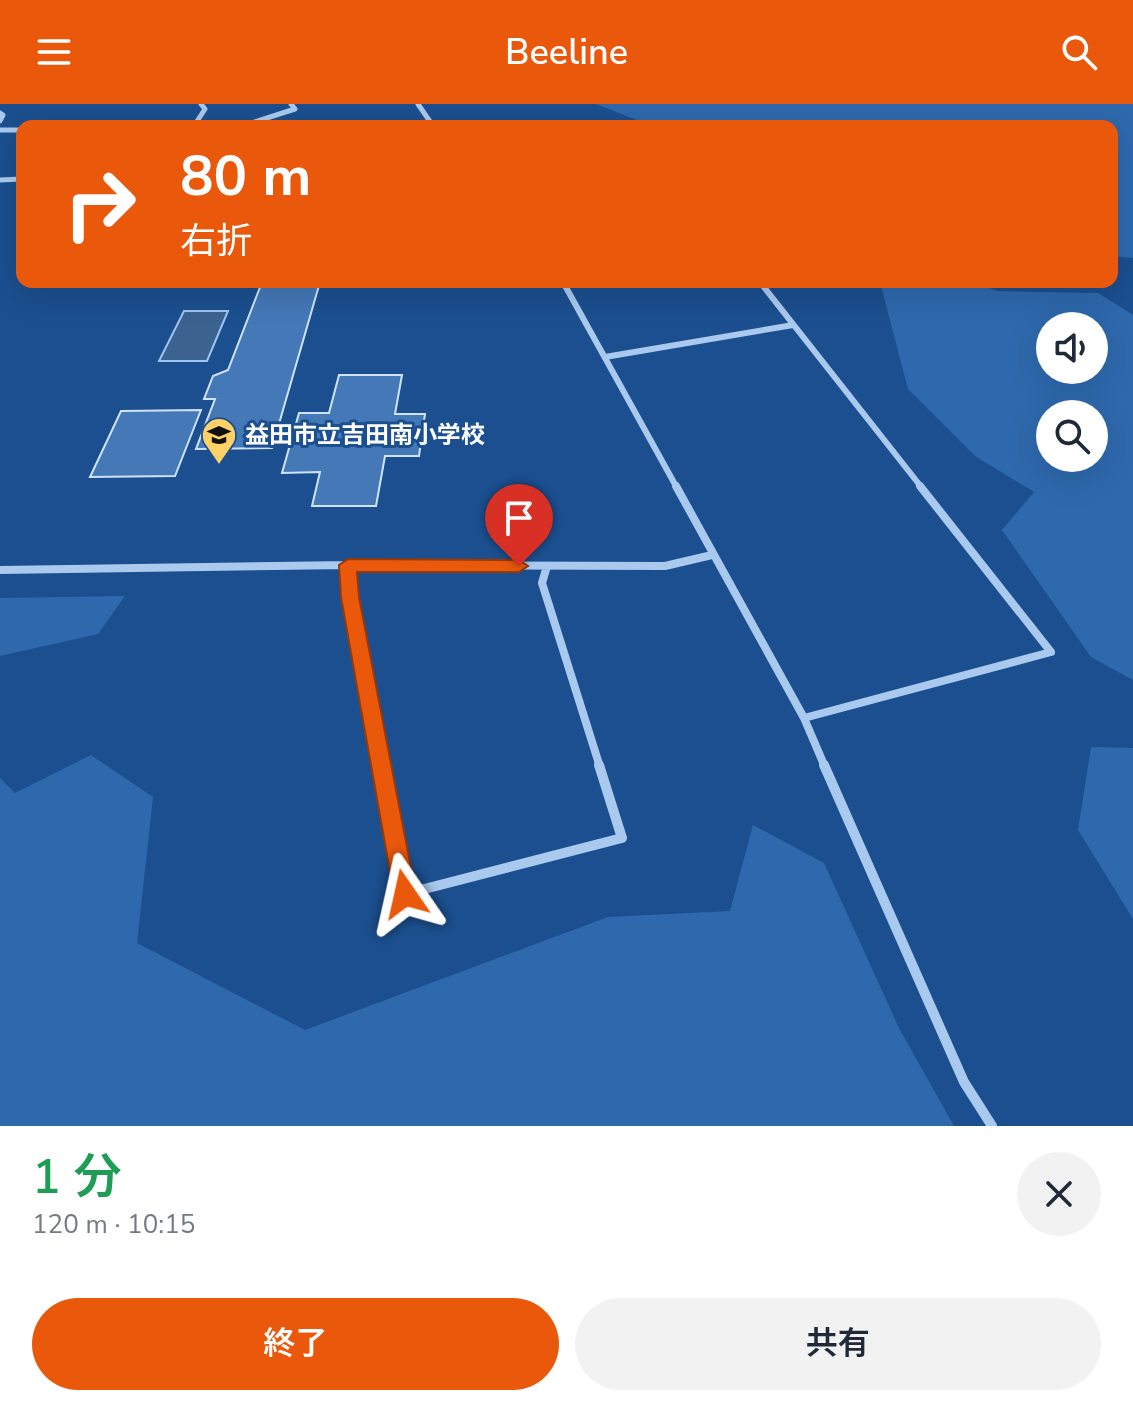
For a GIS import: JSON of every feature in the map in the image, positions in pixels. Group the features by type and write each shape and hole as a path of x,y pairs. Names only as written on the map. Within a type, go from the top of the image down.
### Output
{"street":[{"path":"261,120 295,109 291,104"},
{"path":"0,113 3,115 0,121"},
{"path":"566,288 804,718 964,1082 992,1126"},
{"path":"765,288 1051,652 804,718"},
{"path":"605,357 793,325"},
{"path":"0,570 348,565 665,566 712,555"},
{"path":"348,565 350,597 405,894 622,838 542,583 547,566"}],"shaded area":[{"path":"596,104 1133,104 1133,258 1118,257 1118,120 637,120"},
{"path":"882,288 989,288 997,291 1098,293 1133,315 1133,680 1091,657 1002,530 1034,492 975,456 908,389"},
{"path":"184,311 228,311 207,361 159,361"},
{"path":"125,596 98,634 0,656 0,598"},
{"path":"1091,747 1133,748 1133,919 1078,830"},
{"path":"91,755 153,797 137,943 305,1030 608,917 730,911 753,825 824,863 899,1028 954,1126 0,1126 0,778 15,793"}],"building":[{"path":"260,288 318,288 272,448 196,449 215,399 204,399 213,376 228,370"},
{"path":"339,375 402,375 395,414 425,414 419,456 385,456 376,506 312,506 320,472 282,473 299,413 329,413"},
{"path":"201,410 175,476 90,477 121,411"}],"place":[{"name":"益田市立吉田南小学校","path":"219,466"}],"route":[{"path":"405,894 350,597 348,565 519,566"}]}
